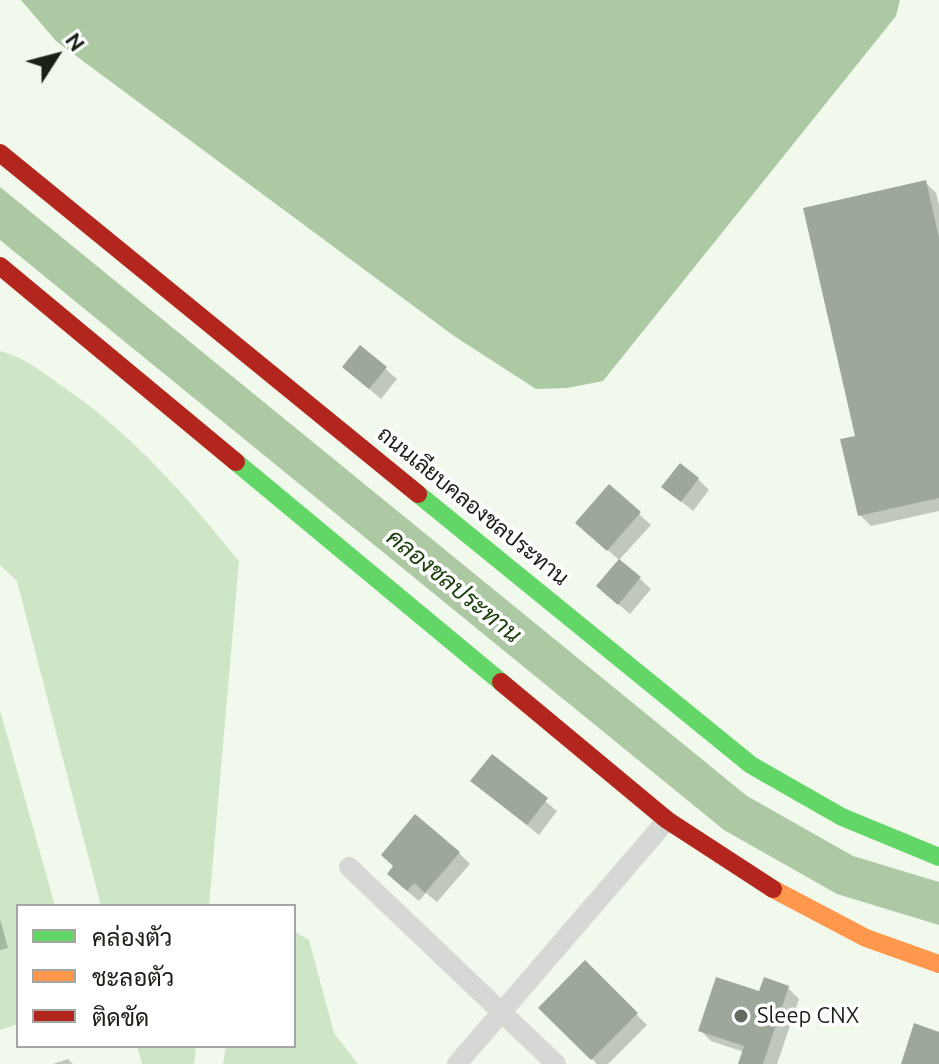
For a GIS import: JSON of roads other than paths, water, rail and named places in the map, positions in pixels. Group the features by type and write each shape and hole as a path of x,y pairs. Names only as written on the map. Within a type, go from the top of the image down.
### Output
{"main road":[{"name":"ถนนเลียบคลองชลประทาน","path":"0,153 751,765 814,805 882,838 939,857"},
{"path":"0,266 667,820 753,879 822,920 900,953 939,964"}],"street":[{"path":"457,1064 667,820"},
{"path":"349,867 556,1064"}],"water":[{"path":"21,0 900,0 896,16 603,381 567,388 536,389 454,336 56,41"},
{"name":"คลองชลประทาน","path":"0,187 747,796 853,856 939,882 939,925 837,894 724,830 0,240"}],"place":[{"name":"Sleep CNX","path":"741,1016"}]}
